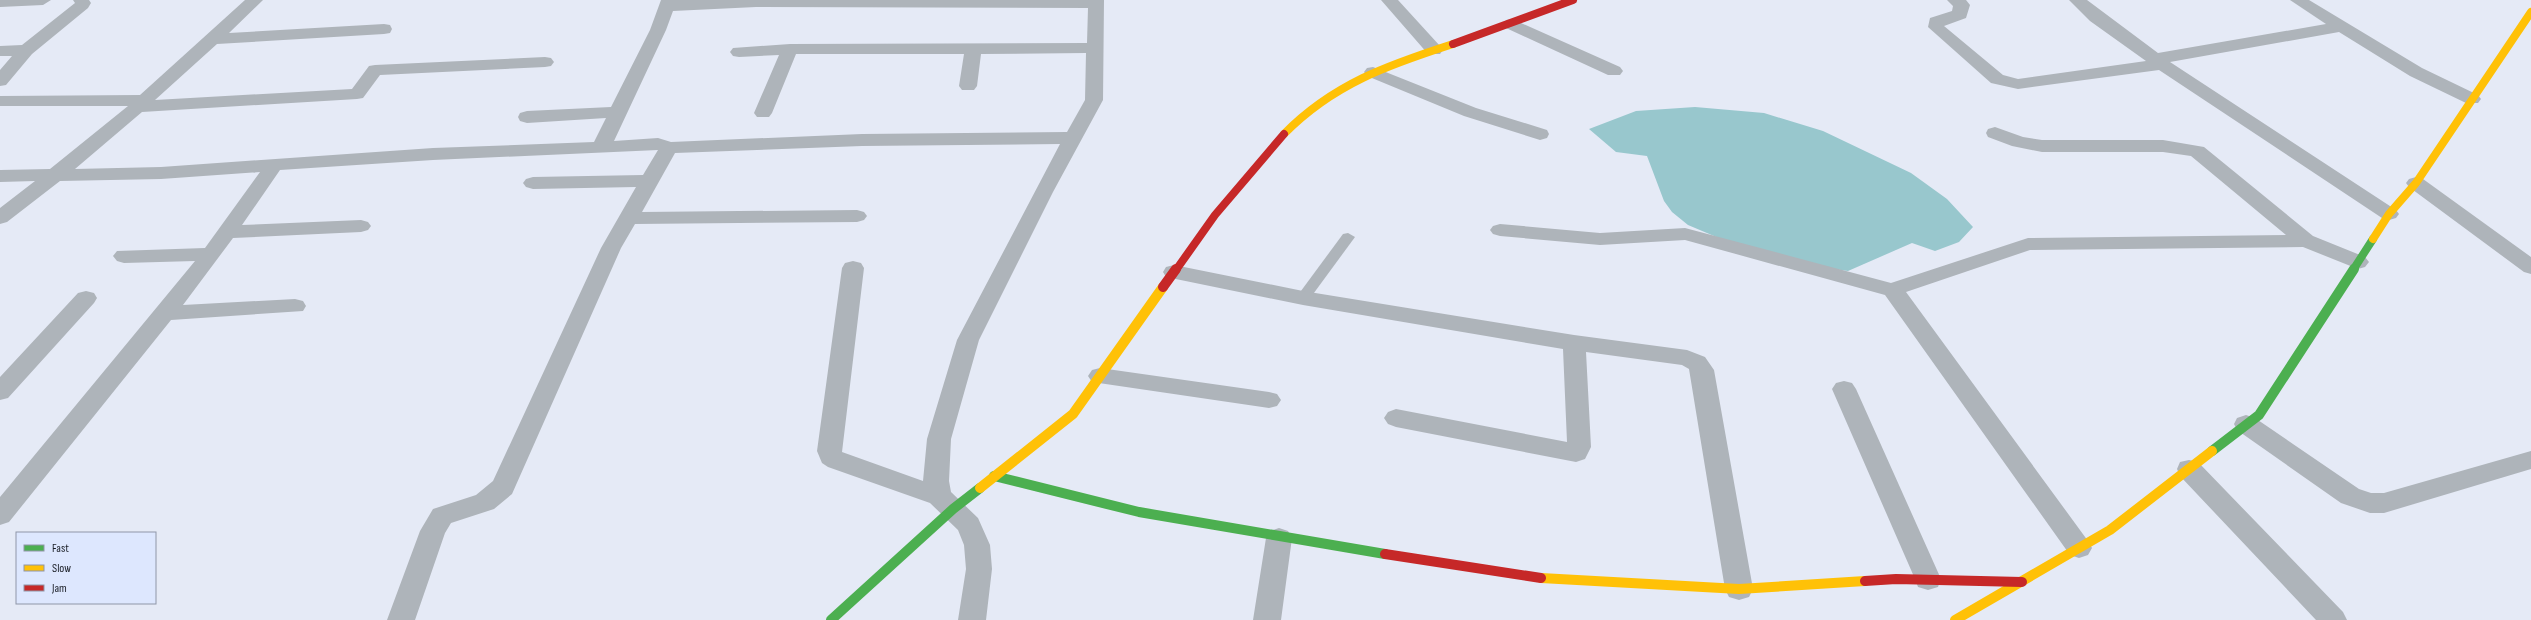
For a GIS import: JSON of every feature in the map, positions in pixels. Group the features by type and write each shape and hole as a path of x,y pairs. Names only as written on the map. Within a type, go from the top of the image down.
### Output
{"street":[{"path":"0,2 43,0"},
{"path":"0,81 26,50 82,5 83,3 81,0"},
{"path":"0,218 54,176 140,104 255,0"},
{"path":"1389,0 1434,50"},
{"path":"831,620 946,502 994,476 1073,414 1215,215 1290,127 1336,89 1373,72 1512,24 1573,0"},
{"path":"1955,0 1962,5 1960,14 1936,22 1936,27 1997,79 2006,83 2018,84 2098,75 2158,61 2340,27"},
{"path":"2077,0 2096,17 2158,61 2389,214"},
{"path":"2298,0 2416,72 2472,100"},
{"path":"602,147 668,3 1097,1 1094,100 1043,192 968,340 939,439 936,481 946,502 969,526 977,545 979,569 972,620"},
{"path":"1956,620 2110,530 2259,414 2389,214 2416,183 2531,12"},
{"path":"1512,24 1614,71"},
{"path":"212,39 384,29"},
{"path":"968,86 973,48"},
{"path":"739,52 790,49 1096,48"},
{"path":"763,113 790,49"},
{"path":"0,51 26,50"},
{"path":"0,101 140,104 357,94 375,70 544,62"},
{"path":"1373,72 1470,112 1540,134"},
{"path":"528,116 618,112"},
{"path":"1995,133 2019,142 2042,146 2163,146 2196,151 2306,241 2358,262"},
{"path":"0,176 161,173 275,164 658,144 670,148 862,140 1073,138"},
{"path":"401,620 433,531 442,516 485,502 503,487 611,248 670,148"},
{"path":"0,515 211,254 275,164"},
{"path":"533,183 650,181"},
{"path":"2416,183 2531,267"},
{"path":"629,218 857,216"},
{"path":"226,232 362,226"},
{"path":"1500,230 1600,239 1685,234 1895,291"},
{"path":"1895,291 1900,286 2028,244 2306,241"},
{"path":"124,256 211,254"},
{"path":"853,268 829,451 831,457 837,461 946,502"},
{"path":"1174,272 1303,298 1574,343 1687,358 1697,363 1702,370 1739,589"},
{"path":"1895,291 1897,298 2079,548"},
{"path":"0,392 86,298"},
{"path":"164,313 295,306"},
{"path":"1396,418 1576,453 1579,447 1574,343"},
{"path":"1100,376 1269,400"},
{"path":"1844,389 1928,579"},
{"path":"2246,424 2350,496 2370,503 2384,503 2531,460"},
{"path":"2189,469 2333,620"},
{"path":"994,476 1065,497 1279,538 1564,581 1739,589 1896,578 2022,582"},
{"path":"1267,620 1279,538"}],"lane":[{"path":"1303,298 1348,237"}],"water":[{"path":"1695,107 1764,113 1823,131 1911,173 1947,199 1973,227 1959,242 1935,251 1912,243 1848,271 1798,264 1733,244 1688,225 1672,212 1664,201 1647,156 1616,152 1589,129 1636,111"}],"traffic: fast":[{"path":"2212,451 2259,415 2373,239"},
{"path":"994,476 1090,501 1188,522 1385,554"},
{"path":"831,620 953,509 980,488"}],"traffic: slow":[{"path":"2373,239 2389,214 2416,183 2531,12"},
{"path":"1284,134 1301,116 1320,101 1341,88 1384,68 1453,44"},
{"path":"980,488 1073,414 1163,287"},
{"path":"1955,620 2110,530 2212,451"},
{"path":"1541,578 1564,581 1739,589 1865,581"}],"traffic: jam":[{"path":"1453,44 1573,0"},
{"path":"1163,287 1215,215 1284,134"},
{"path":"1385,554 1541,578"},
{"path":"1865,581 1896,579 2022,582"}]}
